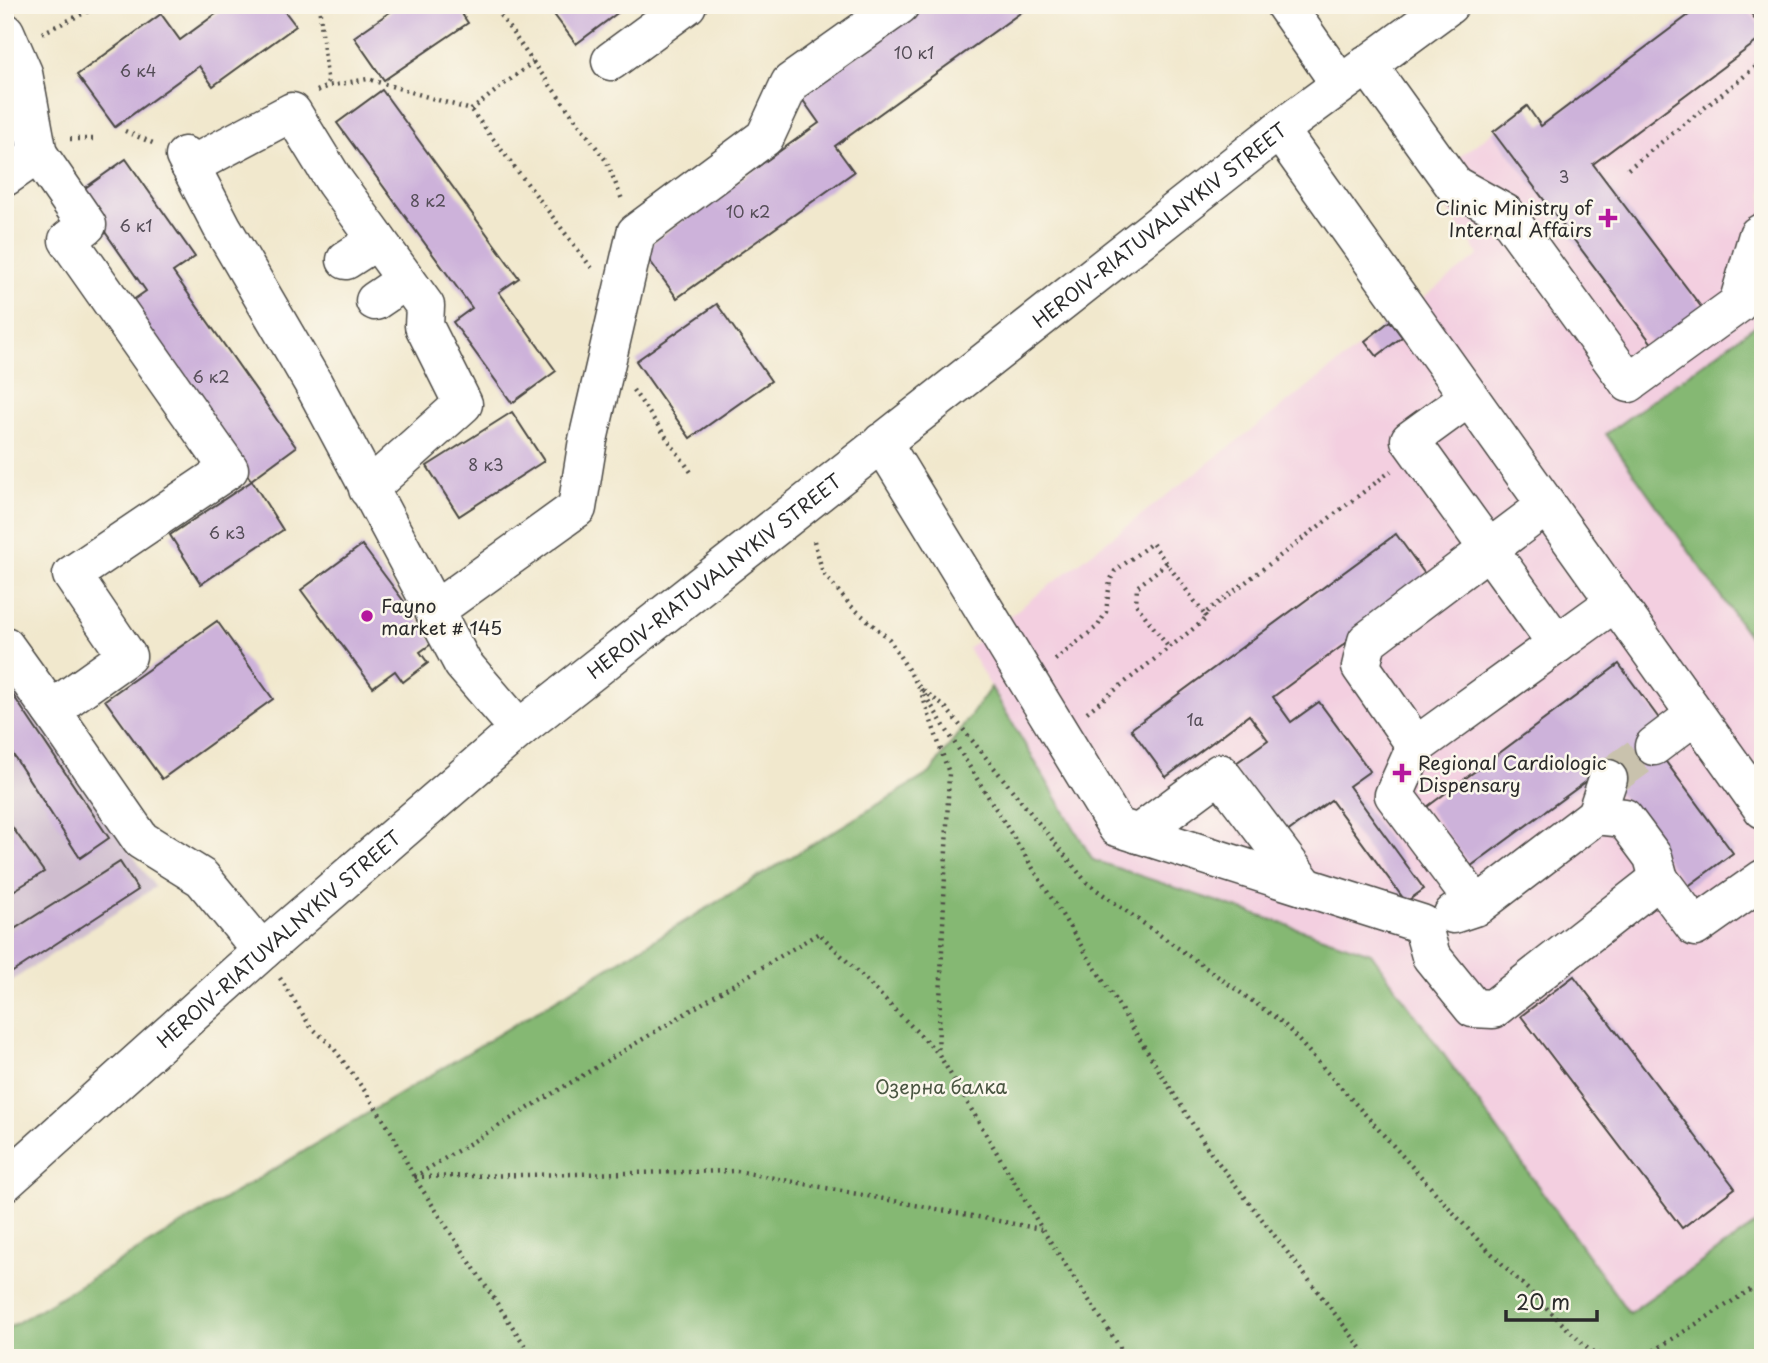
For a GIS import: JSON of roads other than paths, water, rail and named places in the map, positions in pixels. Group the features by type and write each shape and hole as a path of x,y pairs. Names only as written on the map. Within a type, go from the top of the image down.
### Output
{"main road":[{"path":"611,61 687,5"},
{"path":"434,611 577,508 588,440 636,233 765,137 790,83 900,5"},
{"path":"1285,5 1354,74 1454,185 1506,214 1629,383 1738,304 1758,235 1763,232"},
{"name":"HEROIV-RIATUVALNYKIV STREET","path":"5,1182 262,951 519,729 1279,130 1354,74 1433,9"},
{"path":"5,32 23,73 38,154 87,225 68,240 229,469 72,575 127,656 51,710"},
{"path":"368,489 463,404 424,326 425,306 406,280 362,250 334,182 292,112 187,161 222,227 313,383 368,489 463,664 519,729"},
{"path":"1279,130 1763,809"},
{"path":"5,177 38,154"},
{"path":"375,301 406,280"},
{"path":"1469,397 1410,440 1557,643"},
{"path":"882,442 1117,827 1423,925 1476,906 1596,815 1608,779"},
{"path":"1416,746 1361,667 1367,641 1546,506"},
{"path":"1476,906 1394,795 1416,746 1615,602"},
{"path":"5,646 141,839 202,878 262,951"},
{"path":"1654,746 1695,715"},
{"path":"1138,834 1220,773 1306,887"},
{"path":"1596,815 1624,818 1653,857 1659,879 1695,926 1763,879"},
{"path":"1423,925 1431,956 1472,1008 1493,1009 1659,879"}],"tunnel":[{"path":"1608,779 1654,746"}],"place":[{"name":"Clinic Ministry of Internal Affairs","path":"1608,218"},
{"name":"Fayno market # 145","path":"367,616"},
{"name":"Regional Cardiologic Dispensary","path":"1402,773"}],"park label":[{"name":"Озерна балка","path":"941,1086"}]}
